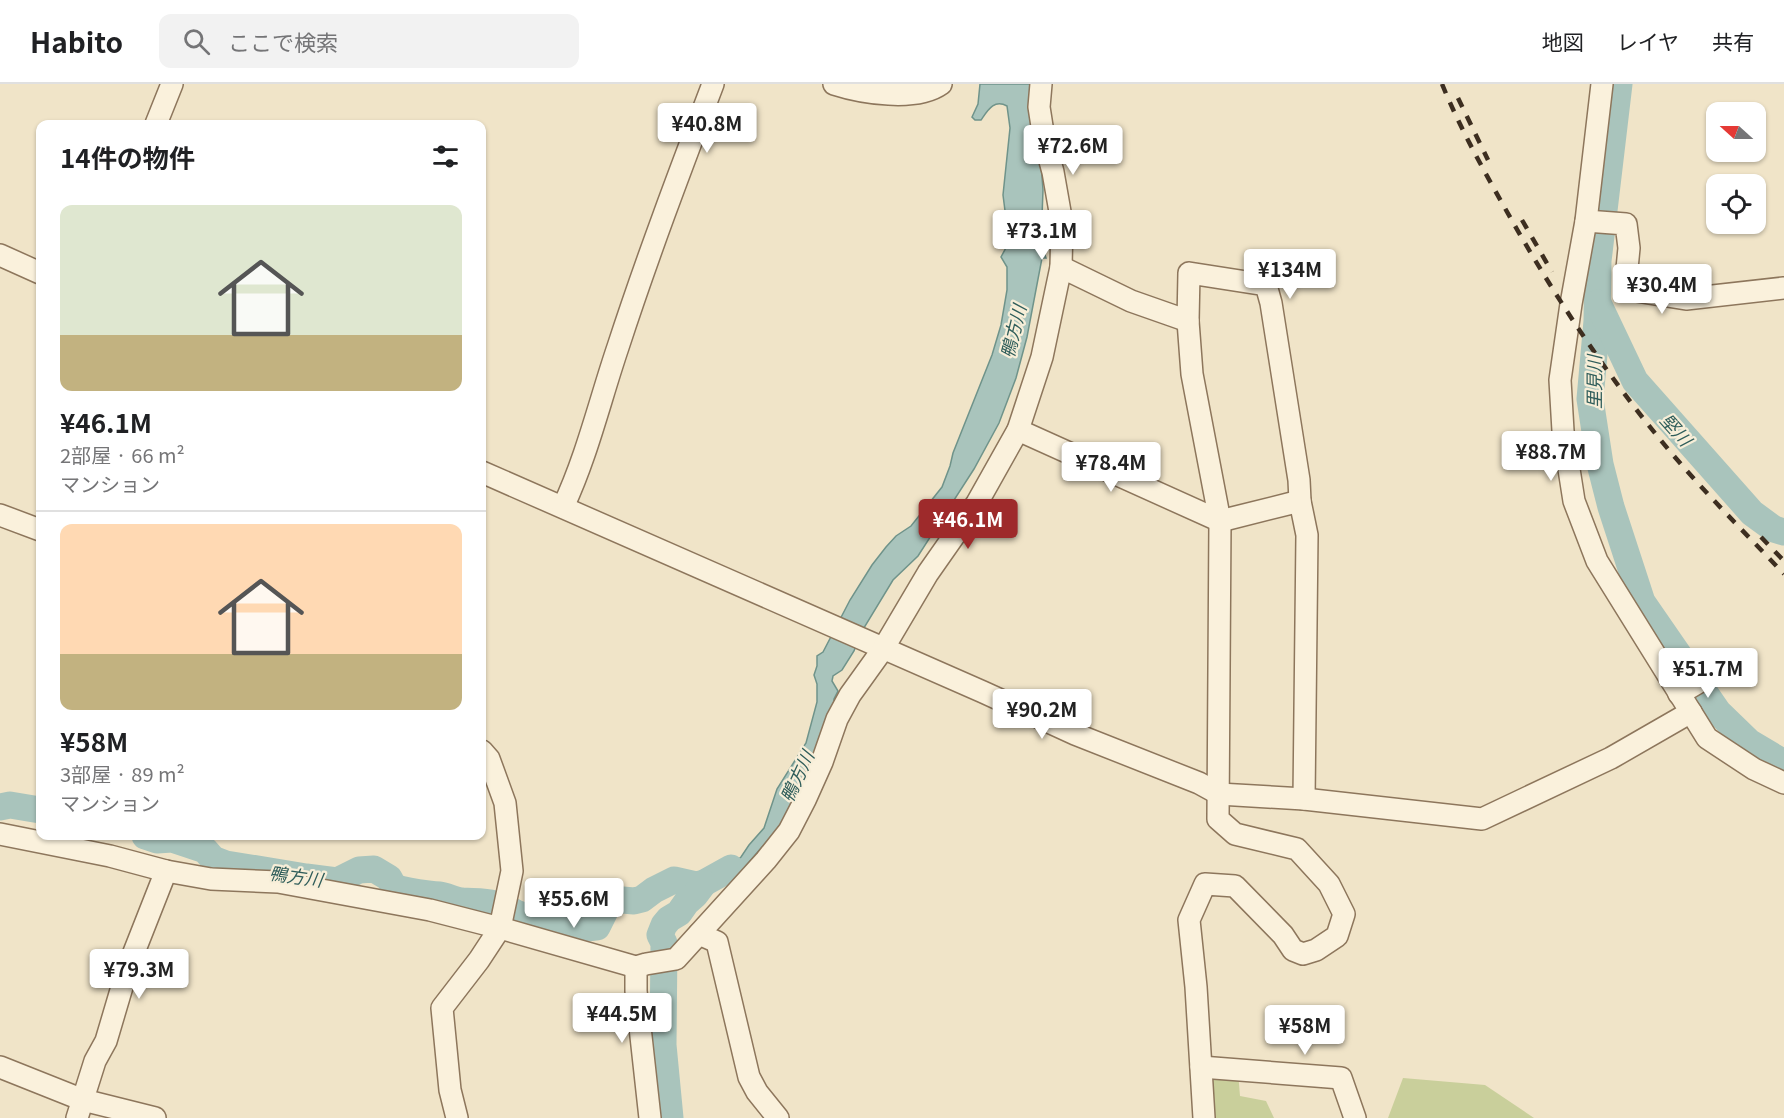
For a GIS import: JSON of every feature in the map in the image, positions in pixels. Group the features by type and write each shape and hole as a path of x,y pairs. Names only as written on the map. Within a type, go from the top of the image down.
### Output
{"street":[{"path":"158,120 172,84"},
{"path":"563,507 574,485 665,211 713,84"},
{"path":"834,84 879,93 917,94 941,84"},
{"path":"0,834 211,879 278,882 502,922 641,965 676,958 766,860 789,831 806,800 837,719 875,645 977,503 1018,430 1042,357 1061,267 1062,223 1039,107 1041,84"},
{"path":"1602,84 1586,221 1560,380 1563,431 1574,501 1597,561 1707,738 1754,770 1784,783"},
{"path":"1586,221 1626,224 1629,248 1626,279 1636,291 1686,299 1784,288"},
{"path":"0,255 36,271"},
{"path":"1061,267 1131,301 1188,321"},
{"path":"1204,1118 1196,987 1189,920 1205,884 1235,886 1283,934 1293,950 1303,954 1316,950 1337,936 1344,914 1329,884 1297,849 1235,834 1218,819 1220,521 1192,374 1188,321 1189,273 1266,285 1271,303 1307,535 1304,800"},
{"path":"1018,430 1220,521 1300,501"},
{"path":"486,474 1075,734 1200,783 1219,794 1304,800 1482,819 1611,758 1691,712"},
{"path":"0,515 36,528"},
{"path":"1679,694 1718,671"},
{"path":"457,1118 450,1090 442,1008 479,960 502,922 512,871 505,803 486,756"},
{"path":"80,1109 95,1061 106,1041 127,970 166,870"},
{"path":"699,934 717,942 749,1077 757,1092 778,1118"},
{"path":"641,965 636,991 650,1118"},
{"path":"0,1067 80,1109 155,1118"},
{"path":"1201,1067 1341,1078 1355,1118"}],"green space":[{"path":"1238,1072 1240,1096 1266,1101 1274,1118 1215,1118 1209,1077"},
{"path":"1403,1078 1485,1085 1534,1118 1388,1118"}],"water":[{"path":"980,84 1035,84 1043,190 1041,243 1046,258 1042,258 1027,337 1016,378 999,423 974,469 918,556 893,580 862,631 854,651 842,670 833,676 832,681 838,691 805,780 781,825 744,868 731,873 702,891 695,880 710,875 722,865 735,862 764,828 777,789 806,743 817,702 817,684 814,675 817,656 823,652 850,600 872,565 896,536 911,526 942,487 992,355 1001,325 1007,290 1007,267 1001,257 1009,242 1003,195 1010,128 1007,106 1002,104 992,107 981,120 975,120 972,117 978,104"}],"waterway":[{"name":"里見川","path":"1619,84 1598,261 1597,321 1590,399 1600,464 1611,507 1642,602 1718,712 1749,742 1784,763"},
{"name":"堅川","path":"1598,303 1635,381 1752,513 1774,529 1784,532"},
{"name":"鴨方川","path":"0,807 10,805 36,809"},
{"name":"鴨方川","path":"175,840 205,850 213,859 226,864 306,877 337,881 359,870 374,869 389,878 394,887 400,889 462,901 486,902 536,920 576,928 597,927 611,899 634,901 642,899 674,880 696,885 704,883 731,868"},
{"path":"670,1118 663,1045 664,943 660,935 669,919 679,913 704,883"}],"railway":[{"path":"1442,84 1480,164 1506,210 1567,312 1613,378 1699,484 1784,574"},
{"path":"1458,98 1488,160"},
{"path":"1522,220 1552,272"},
{"path":"1761,537 1784,561"}]}
